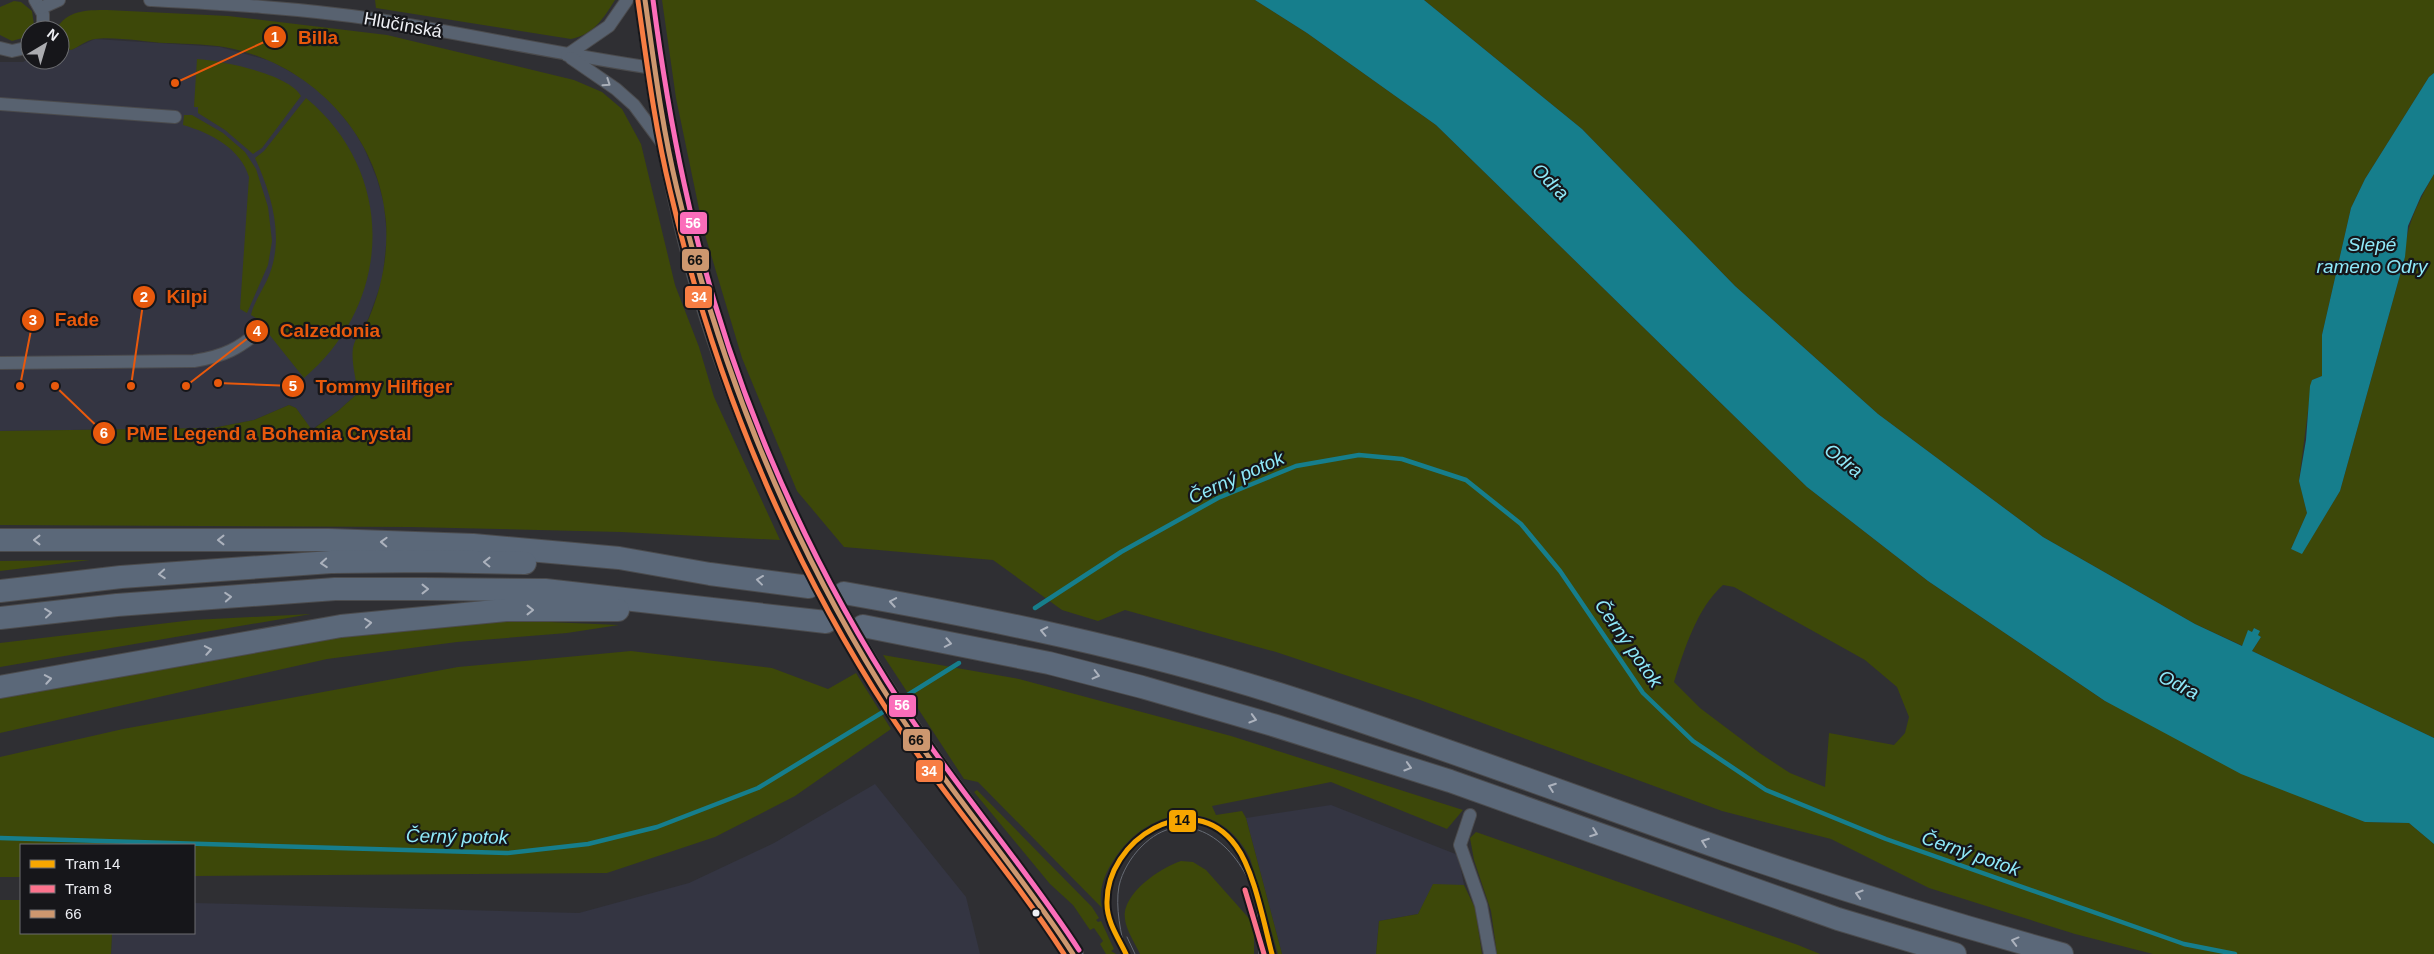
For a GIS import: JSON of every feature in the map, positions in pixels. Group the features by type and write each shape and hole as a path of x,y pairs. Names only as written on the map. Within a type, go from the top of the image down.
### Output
{"highway":[{"path":"0,540 329,540 473,545 620,558 710,574 808,587"},
{"path":"0,590 121,577 331,562 428,561 548,564 710,574"},
{"path":"0,618 117,605 335,589 423,588 545,590 818,621 727,621 631,611 506,610 341,626 0,687"},
{"path":"844,593 941,610 1092,641 1277,693 1462,755 1854,893 2062,954"},
{"path":"863,626 1049,663 1170,695 1441,778 1829,916 1955,954"}],"main road":[{"path":"645,0 653,68 667,149 687,237 704,298 730,375 768,473 806,553 846,628 897,711 1074,954"}],"street":[{"path":"44,20 38,4 59,0"},
{"name":"Hlučínská","path":"150,0 263,7 372,19 567,55 653,68"},
{"path":"627,0 609,26 567,55 616,89 634,105 667,149"},
{"path":"0,48 12,52 20,50"},
{"path":"0,104 175,117"},
{"path":"0,363 194,361 215,358 236,350 262,329"},
{"path":"1470,815 1460,845 1481,905 1490,954"}],"shaded area":[{"path":"95,39 220,47 271,61 305,80 330,101 353,129 364,148 377,179 384,204 387,238 382,281 368,319 353,349 358,393 338,411 311,430 296,408 289,405 254,420 213,428 0,431 0,62 20,62 20,70 70,70 71,50"},
{"path":"875,784 966,897 980,954 111,954 112,934 195,934 195,903 579,913 689,883 774,843"},
{"path":"1331,805 1458,855 1464,885 1433,885 1418,914 1379,921 1376,954 1282,954 1246,818"}],"green space":[{"path":"375,0 615,0 597,25 579,37 571,39 376,8"},
{"path":"662,0 1255,0 1307,33 1436,125 1807,487 1928,581 2105,701 2365,822 2409,823 2434,844 2434,954 2153,954 2075,934 1929,888 1831,839 1722,811 1420,700 1276,652 1125,610 1098,621 1062,610 993,560 844,547 797,491 742,358 703,228 676,98","holes":["1723,585 1734,587 1865,660 1897,687 1909,717 1905,733 1894,745 1829,733 1825,787 1790,773 1761,754 1700,708 1674,682 1692,630 1706,605"]},
{"path":"1424,0 2434,0 2434,73 2429,77 2365,179 2351,208 2322,335 2322,376 2312,380 2299,480 2307,513 2291,549 2302,553 2340,491 2405,257 2410,224 2434,174 2434,738 2252,651 2261,637 2257,635 2259,631 2254,628 2252,632 2248,631 2243,646 2195,624 2043,537 1878,414 1735,286 1582,129"},
{"path":"14,1 21,2 32,11 33,20 20,20 20,39 12,41 0,35 0,7"},
{"path":"92,10 228,16 387,35 574,80 602,92 622,109 641,144 675,285 699,347 714,397 780,540 621,532 410,527 0,525 0,431 213,428 254,420 289,405 296,408 312,430 358,393 353,364 353,348 369,318 383,271 386,222 381,191 371,162 357,135 338,111 316,90 291,72 264,58 226,47 102,38 86,42 70,50 70,20 63,20 78,12"},
{"path":"197,59 238,66 270,75 294,88 301,96 262,148 253,154 225,130 198,113 198,107 194,107"},
{"path":"306,98 336,128 357,163 369,200 372,238 368,276 355,313 333,348 304,378 256,318 251,315 270,273 276,244 274,214 266,185 255,158 264,151"},
{"path":"184,115 192,115 223,133 245,152 256,169 268,207 272,241 268,265 247,313 240,309 249,177 245,167 232,150 214,138 183,125"},
{"path":"90,560 0,571 0,561"},
{"path":"311,614 0,667 0,643 193,620"},
{"path":"503,620 619,625 567,633 457,642 327,659 0,733 0,697 280,644"},
{"path":"631,651 772,668 828,689 856,673 891,729 795,796 715,837 607,873 195,876 195,844 20,844 20,877 0,877 0,757 123,729 458,667"},
{"path":"883,655 1019,679 1231,736 1463,810 1447,829 1331,782 1212,806 1216,815 1242,811 1246,818 1282,954 1278,954 1250,858 1236,837 1220,824 1202,816 1182,815 1163,819 1144,828 1127,842 1107,872 1101,890 1102,908 978,782 964,779"},
{"path":"977,790 1092,907 1099,918 1096,920 1098,922 1101,921 1114,949 1111,951 1116,954 1106,954 1100,944 1103,941 1094,928 1090,930 1073,905 1050,884 974,792"},
{"path":"1476,832 1820,954 1497,954 1491,911 1474,860 1470,838"},
{"path":"1181,861 1193,862 1206,870 1254,924 1254,954 1140,954 1125,919 1125,910 1129,900 1153,876 1172,864"},
{"path":"1433,884 1464,885 1475,908 1482,954 1376,954 1379,921 1418,914"},
{"path":"0,900 20,900 20,934 112,934 111,954 0,954"}],"water":[{"name":"Odra","path":"1255,0 1424,0 1582,129 1735,286 1878,414 2043,537 2195,624 2242,646 2248,630 2252,632 2254,628 2260,631 2258,635 2261,637 2252,651 2434,738 2434,844 2409,823 2365,822 2241,774 2105,701 1928,581 1807,487 1436,125 1307,33"},
{"name":"Slepé rameno Odry","path":"2434,73 2434,174 2421,196 2408,226 2405,257 2340,491 2302,554 2291,549 2307,513 2299,481 2306,440 2310,386 2312,380 2322,376 2322,335 2351,208 2365,179 2429,77"}],"waterway":[{"name":"Černý potok","path":"1035,608 1121,552 1218,498 1296,466 1359,455 1402,459 1466,480 1521,524 1560,571 1643,693 1693,741 1766,790 1886,839 2184,944 2235,954"},
{"name":"Černý potok","path":"906,696 959,663"},
{"name":"Černý potok","path":"0,838 507,853 588,844 657,827 758,788 883,712"}],"tram line":[{"name":"14","path":"1126,954 1111,924 1107,904 1110,881 1120,859 1135,841 1154,828 1175,821 1197,820 1218,828 1236,846 1242,856 1258,898 1272,954"},
{"path":"1126,954 1118,911 1120,881 1134,855 1158,834 1174,828 1191,828 1206,833 1221,843 1233,856 1244,871 1252,888"},
{"name":"8","path":"1245,890 1264,954"},
{"path":"1257,905 1259,954"},
{"path":"1127,937 1135,954"}],"transit line":[{"name":"66","path":"645,0 667,142 695,258 715,326 738,392 792,522 858,647 895,708 938,770 1030,892 1073,954"},
{"name":"56","path":"653,0 675,138 700,252 743,388 769,454 798,519 830,583 902,705 1079,950"},
{"name":"34","path":"638,1 660,143 687,259 731,395 785,526 851,652 889,713 1064,954"}],"place":[{"name":"Billa","path":"175,83"},
{"name":"Tommy Hilfiger","path":"218,383"},
{"name":"Fade","path":"20,386"},
{"name":"PME Legend a Bohemia Crystal","path":"55,386"},
{"name":"Kilpi","path":"131,386"},
{"name":"Calzedonia","path":"186,386"}]}
